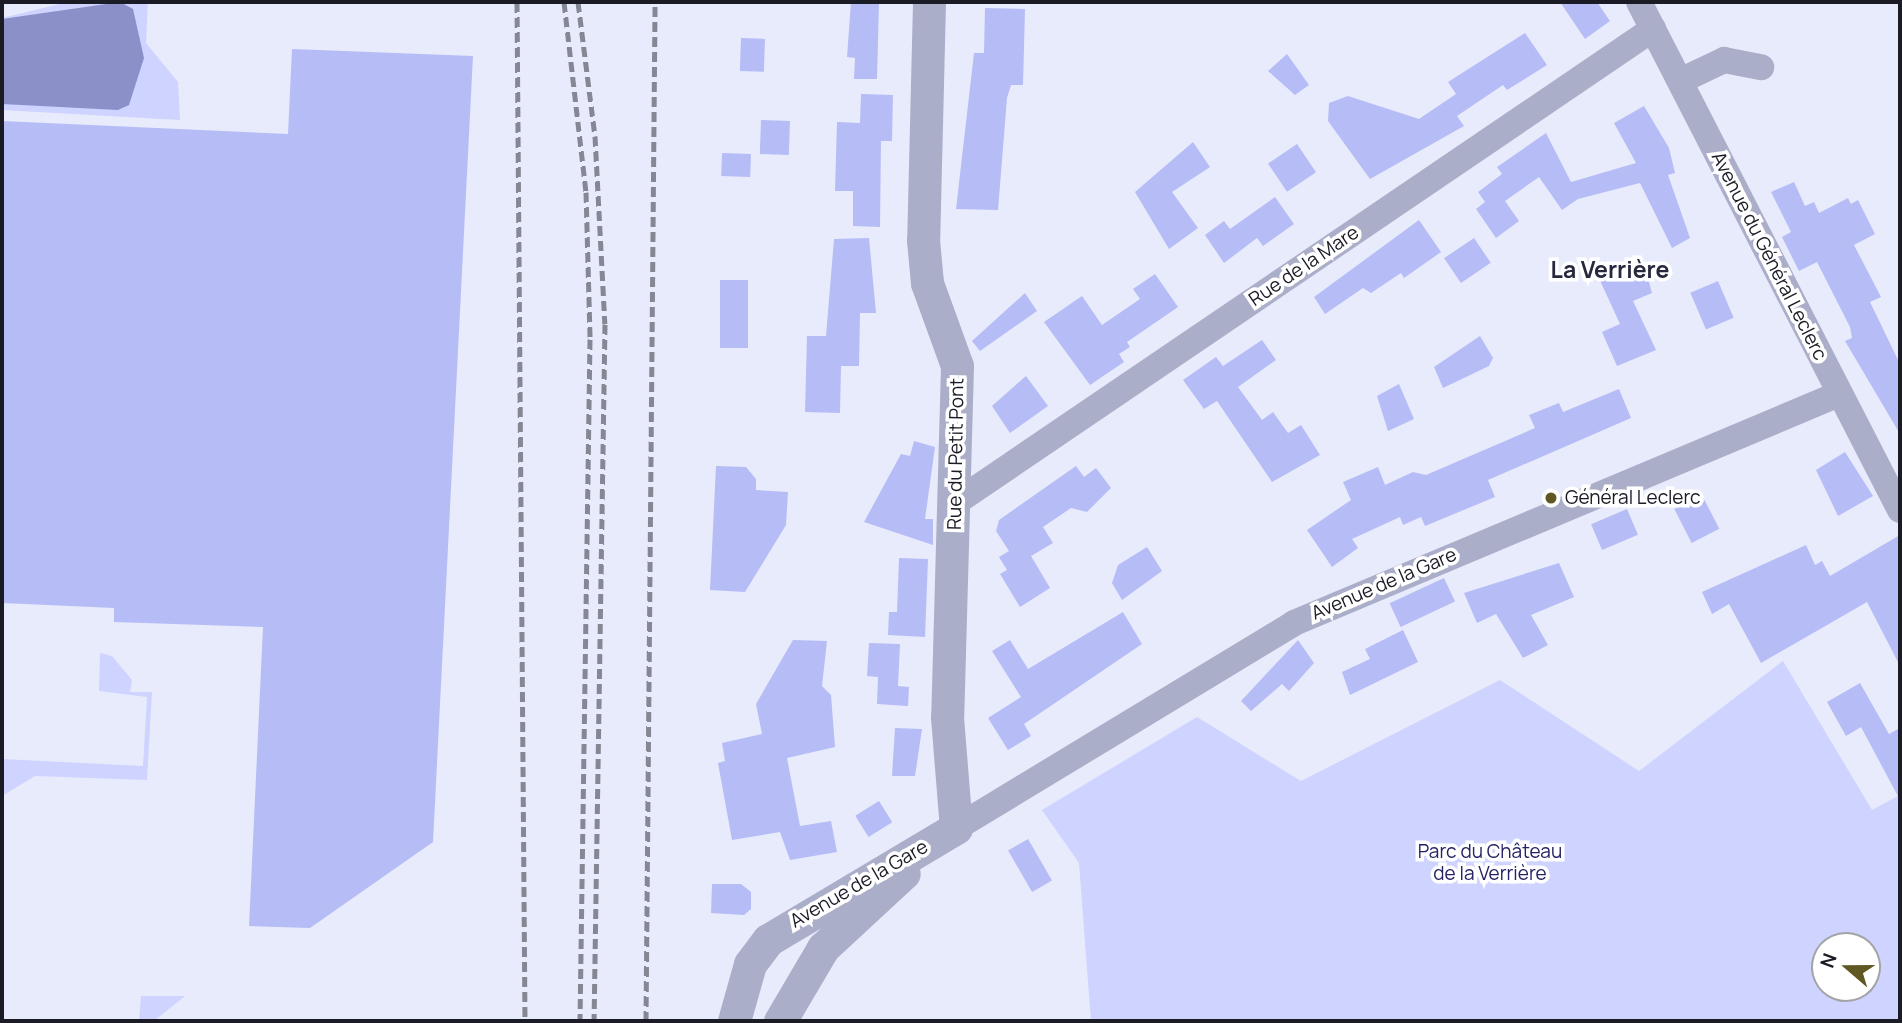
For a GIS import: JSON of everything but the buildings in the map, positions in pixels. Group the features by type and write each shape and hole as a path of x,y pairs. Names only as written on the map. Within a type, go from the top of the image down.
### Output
{"street":[{"name":"Rue du Petit Pont","path":"929,2 923,240 927,283 957,366 947,717 956,828"},
{"name":"Avenue du Général Leclerc","path":"1639,2 1900,510"},
{"name":"Rue de la Mare","path":"955,503 1653,29"},
{"path":"1680,81 1724,60 1761,67"},
{"name":"Avenue de la Gare","path":"734,1021 750,964 768,940 794,919 956,828 1294,623 1839,394"},
{"name":"Avenue de la Gare","path":"780,1021 823,948 956,828"}],"green space":[{"path":"68,2 148,2 146,43 178,82 180,120 2,110 2,18"},
{"path":"100,653 112,656 132,680 130,692 152,692 147,780 35,776 2,796 2,759 143,766 147,697 99,691"},
{"name":"Parc du Château de la Verrière","path":"1783,661 1872,810 1900,795 1900,1021 1091,1021 1079,863 1042,810 1197,717 1301,781 1500,680 1639,771"},
{"path":"141,996 185,996 154,1021 139,1021"}],"shaded area":[{"path":"120,2 133,9 144,58 129,105 118,110 2,104 2,19"}],"railway":[{"path":"517,2 525,1021"},
{"path":"564,2 586,192 590,339 580,1021"},
{"path":"578,2 595,136 605,324 594,1021"},
{"path":"646,1021 655,2"}],"place":[{"name":"Général Leclerc","path":"1551,498"}],"district":[{"name":"La Verrière","path":"1610,269"}]}
